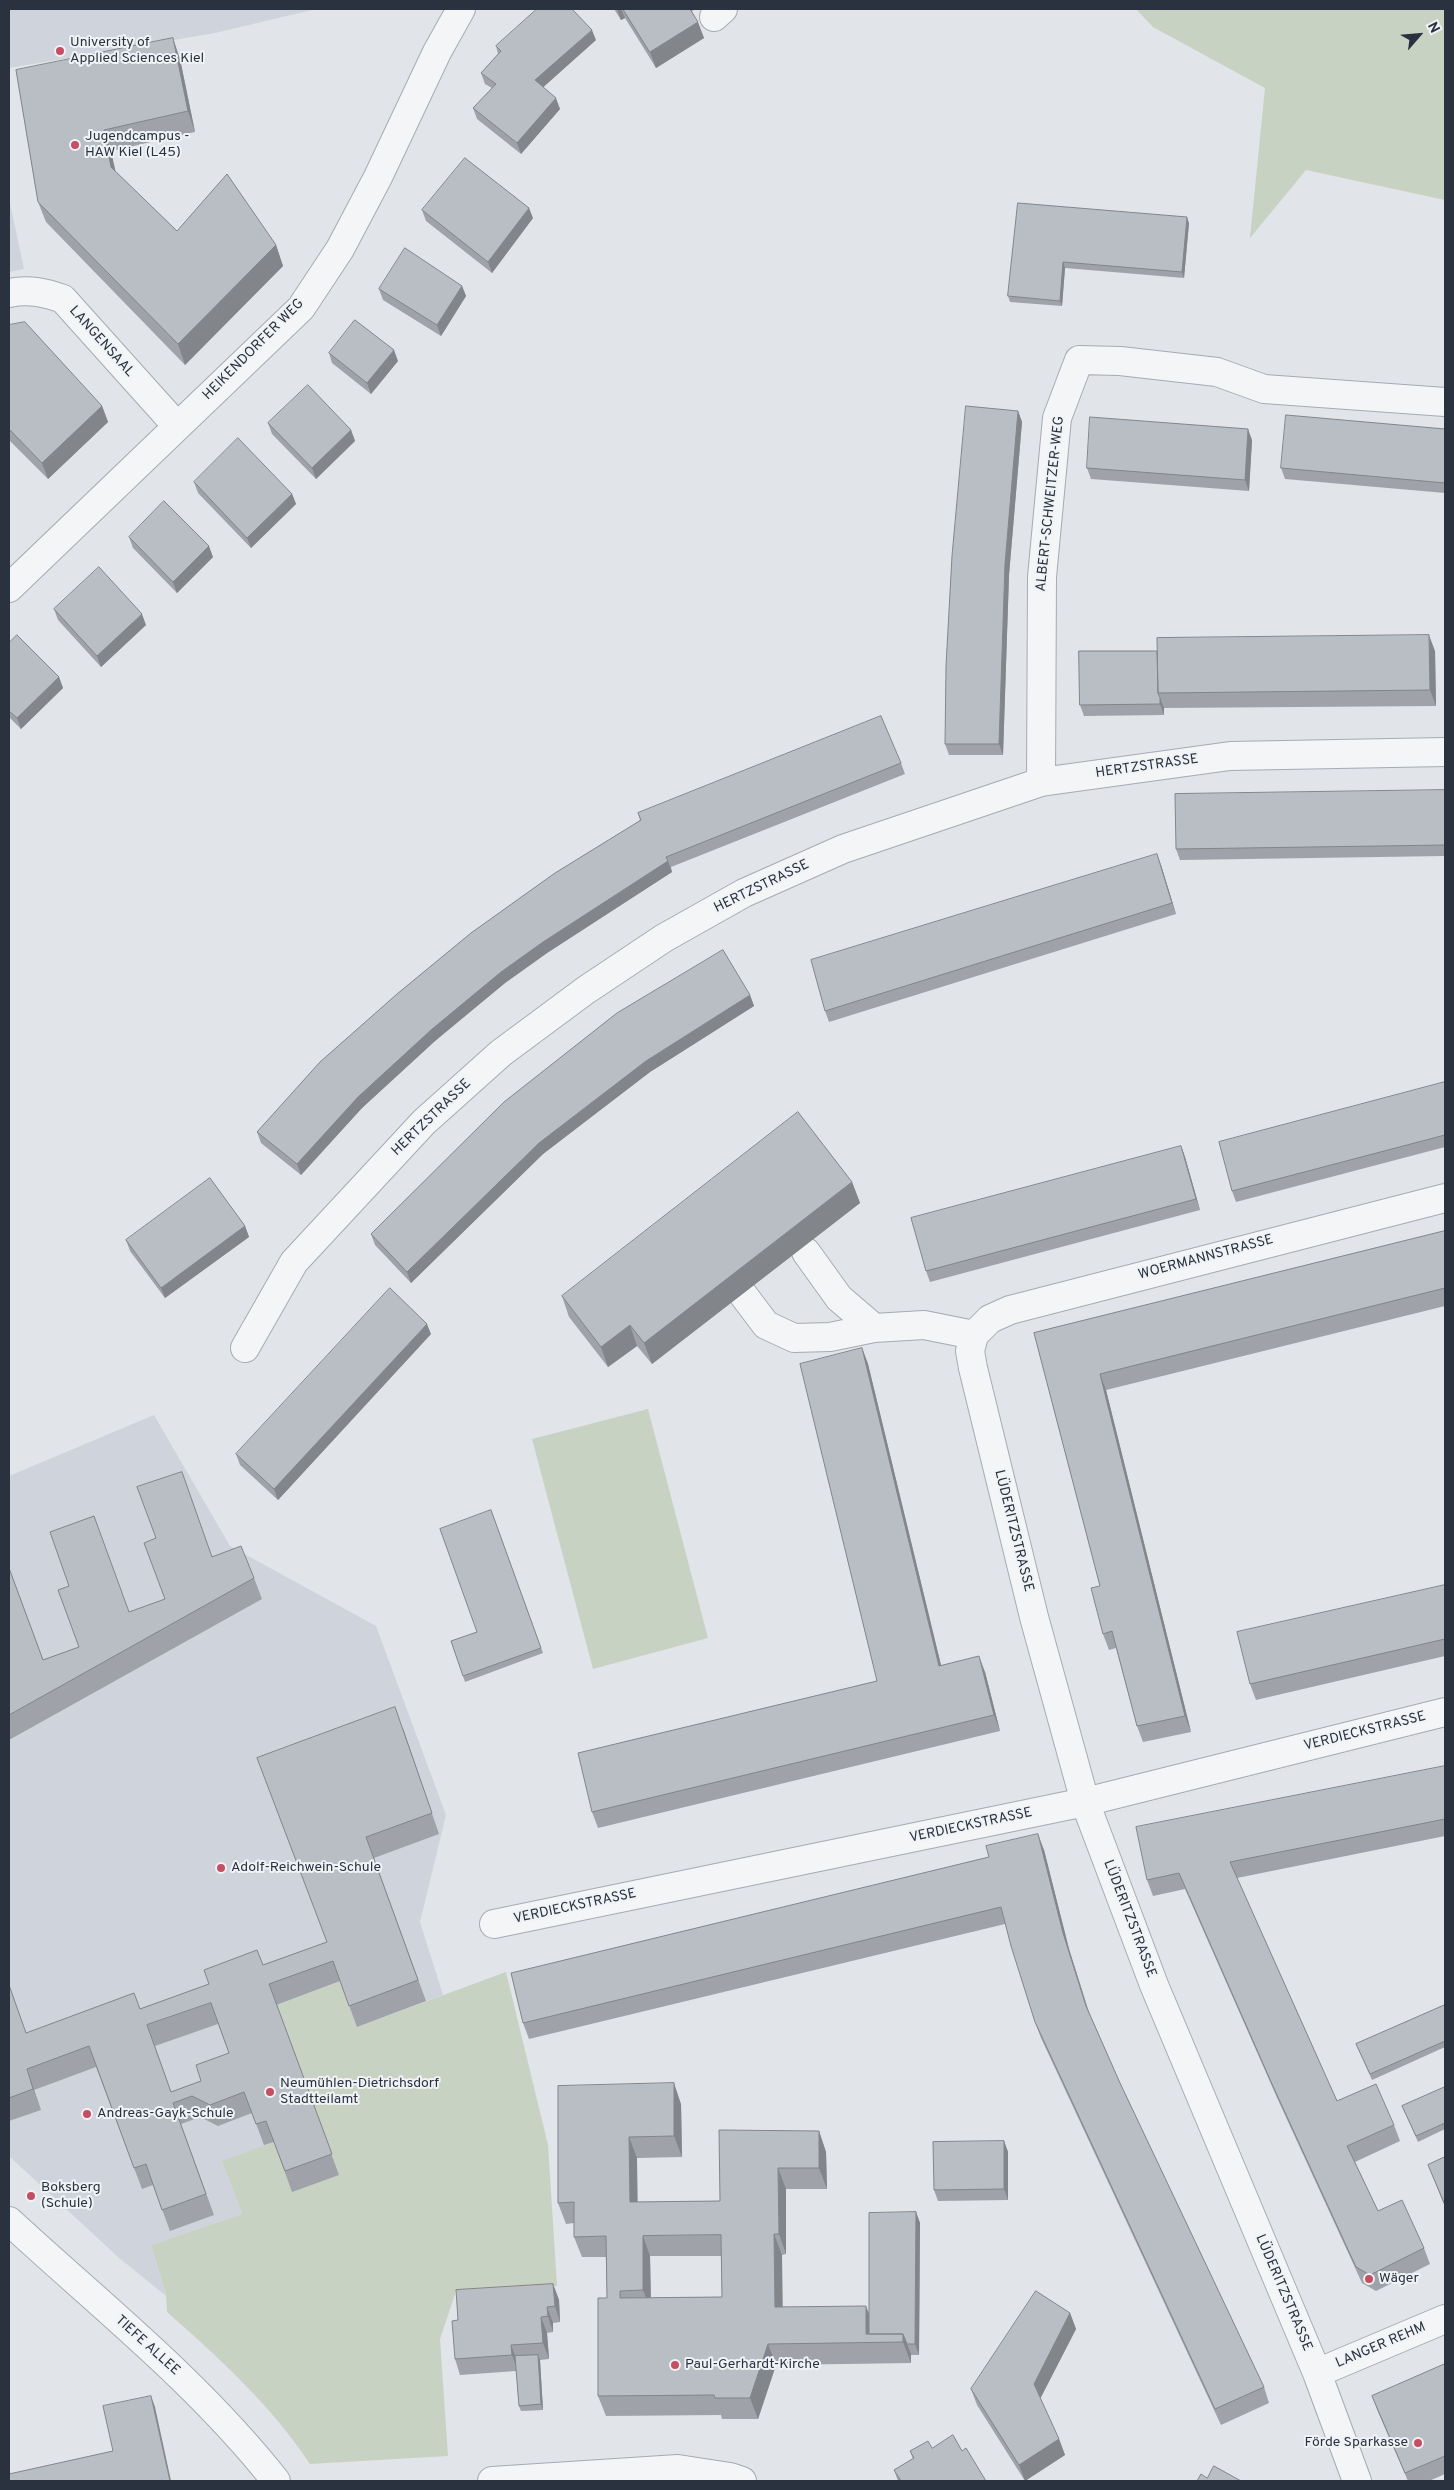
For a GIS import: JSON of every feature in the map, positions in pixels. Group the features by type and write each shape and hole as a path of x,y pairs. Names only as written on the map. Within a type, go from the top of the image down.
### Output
{"street":[{"name":"HEIKENDORFER WEG","path":"9,588 301,308 340,250 378,177 437,52 461,9"},
{"name":"LANGENSAAL","path":"9,293 45,292 63,299 176,426"},
{"name":"ALBERT-SCHWEITZER-WEG","path":"1042,782 1042,577 1058,418 1078,360 1120,361 1217,372 1264,389 1445,402"},
{"name":"HERTZSTRASSE","path":"245,1348 294,1262 424,1122 501,1053 586,990 664,938 744,893 842,849 1042,782 1230,756 1445,752"},
{"name":"WOERMANNSTRASSE","path":"974,1335 990,1319 1010,1310 1445,1198"},
{"path":"806,1252 839,1298 874,1328"},
{"path":"717,1259 766,1324 794,1338 830,1337 874,1328 924,1325 974,1335"},
{"name":"LÜDERITZSTRASSE","path":"974,1335 970,1351 973,1368 1034,1617 1085,1802 1154,1985 1317,2373 1358,2481"},
{"name":"VERDIECKSTRASSE","path":"494,1924 1085,1802 1445,1712"},
{"name":"TIEFE ALLEE","path":"9,2221 203,2398 253,2452 276,2481"},
{"name":"LANGER REHM","path":"1317,2373 1445,2319"},
{"path":"492,2481 678,2469 730,2476 742,2481"}],"shaded area":[{"name":"University of Applied Sciences Kiel","path":"9,9 316,9 215,33 9,68"},
{"path":"9,199 24,269 9,272"},
{"name":"Adolf-Reichwein-Schule","path":"154,1415 230,1546 376,1626 446,1815 420,1922 443,1995 357,2027 339,2175 292,2192 222,2161 242,2214 151,2245 166,2296 118,2257 9,2156 9,1476"}],"green space":[{"path":"1136,9 1445,9 1445,200 1306,170 1250,238 1265,88 1153,27"},
{"path":"648,1409 708,1638 593,1669 532,1439"},
{"path":"506,1972 548,2145 557,2286 456,2291 440,2339 448,2456 310,2464 295,2442 261,2402 225,2365 167,2312 166,2295 151,2245 242,2214 222,2161 274,2142 276,2005 340,1981 357,2027"}],"building":[{"path":"537,9 572,9 592,30 535,80 556,98 517,143 473,108 496,84 481,73 501,51 496,46"},
{"path":"623,9 690,9 698,22 650,52"},
{"path":"173,38 188,111 104,130 111,167 177,231 227,174 276,245 178,344 38,202 16,70"},
{"path":"465,158 529,208 488,262 422,210"},
{"path":"1018,203 1187,217 1182,272 1063,262 1060,301 1008,296"},
{"path":"405,248 462,286 437,325 379,289"},
{"path":"355,320 394,350 367,383 329,353"},
{"path":"25,322 102,406 42,463 9,429 9,325"},
{"path":"308,385 351,430 312,468 268,423"},
{"path":"966,406 1018,411 1005,564 999,744 945,744 946,666 952,556"},
{"path":"1286,415 1445,429 1445,483 1281,468"},
{"path":"1090,417 1248,429 1245,480 1087,468"},
{"path":"238,438 292,494 247,538 194,482"},
{"path":"164,501 209,546 173,582 129,537"},
{"path":"99,567 142,614 97,656 54,609"},
{"path":"17,635 59,677 17,718 9,711 9,643"},
{"path":"1429,635 1430,690 1158,693 1157,638"},
{"path":"1079,651 1157,651 1160,704 1080,705"},
{"path":"881,716 901,763 666,857 668,861 543,942 501,972 431,1030 358,1097 297,1164 257,1132 320,1062 397,994 471,933 555,873 641,820 638,813"},
{"path":"1445,790 1445,845 1176,849 1175,794"},
{"path":"1157,854 1172,903 825,1011 811,960"},
{"path":"723,950 750,995 646,1061 539,1143 407,1272 371,1234 504,1102 617,1013"},
{"path":"1445,1082 1445,1135 1232,1191 1219,1142"},
{"path":"798,1112 852,1182 644,1343 630,1325 601,1347 562,1296"},
{"path":"1181,1146 1196,1199 926,1271 911,1218"},
{"path":"210,1178 245,1226 161,1288 126,1240"},
{"path":"1445,1231 1445,1288 1100,1374 1185,1716 1137,1726 1112,1631 1103,1634 1091,1588 1100,1586 1034,1333"},
{"path":"390,1288 427,1324 274,1489 236,1454"},
{"path":"862,1348 939,1666 979,1656 994,1715 592,1812 578,1753 877,1681 800,1364"},
{"path":"182,1472 212,1557 241,1546 254,1578 9,1715 9,1568 43,1660 79,1647 58,1590 69,1586 50,1532 94,1516 129,1612 165,1599 144,1543 156,1538 137,1487"},
{"path":"491,1510 541,1648 463,1676 451,1641 477,1632 440,1529"},
{"path":"1445,1585 1445,1639 1250,1684 1237,1632"},
{"path":"395,1707 432,1813 366,1837 418,1980 349,2006 333,1961 269,1984 332,2154 285,2171 266,2121 256,2124 244,2092 210,2105 192,2096 173,2103 206,2194 162,2210 146,2164 134,2168 89,2046 27,2069 33,2089 9,2098 9,1985 26,2033 134,1993 140,2009 209,1984 204,1970 257,1950 263,1965 327,1942 257,1758","holes":["211,2003 229,2053 196,2065 201,2081 171,2092 147,2025"]},
{"path":"1445,1766 1445,1819 1230,1862 1337,2101 1376,2084 1394,2125 1347,2146 1378,2211 1402,2200 1424,2248 1370,2275 1356,2267 1272,2084 1179,1873 1147,1880 1136,1827"},
{"path":"1038,1834 1063,1933 1086,2006 1120,2083 1264,2387 1215,2409 1035,2022 1001,1907 523,2023 511,1973 989,1857 986,1846"},
{"path":"1445,2005 1445,2041 1370,2074 1356,2044"},
{"path":"674,2083 674,2136 629,2137 630,2202 720,2201 719,2130 819,2131 819,2168 778,2168 779,2234 774,2234 775,2307 866,2306 866,2334 903,2334 903,2342 768,2344 750,2398 715,2398 714,2395 598,2396 598,2298 607,2298 606,2236 574,2237 574,2202 558,2203 558,2086","holes":["721,2235 722,2297 620,2298 620,2291 643,2290 643,2236"]},
{"path":"1445,2087 1445,2123 1416,2136 1402,2106"},
{"path":"1004,2141 1004,2189 934,2190 933,2142"},
{"path":"1445,2157 1445,2205 1428,2165"},
{"path":"916,2212 915,2344 907,2344 903,2334 869,2334 869,2213"},
{"path":"553,2284 555,2306 547,2307 548,2316 541,2317 543,2343 511,2345 512,2355 455,2359 452,2321 458,2320 456,2290"},
{"path":"1036,2291 1070,2313 1034,2384 1059,2439 1019,2465 971,2389"},
{"path":"538,2355 541,2404 519,2406 515,2356"},
{"name":"Förde Sparkasse","path":"1445,2364 1445,2456 1405,2473 1372,2396"},
{"path":"151,2396 170,2481 9,2481 9,2474 113,2451 103,2406"},
{"path":"953,2435 962,2451 966,2448 986,2481 901,2481 894,2470 914,2458 910,2451 928,2441 932,2448"},
{"path":"1214,2466 1241,2481 1197,2481 1201,2474 1207,2478"}],"place":[{"name":"University of Applied Sciences Kiel","path":"60,51"},
{"name":"Jugendcampus - HAW Kiel (L45)","path":"75,145"},
{"name":"Adolf-Reichwein-Schule","path":"221,1868"},
{"name":"Neumühlen-Dietrichsdorf Stadtteilamt","path":"270,2092"},
{"name":"Andreas-Gayk-Schule","path":"87,2114"},
{"name":"Boksberg (Schule)","path":"31,2196"},
{"name":"Wäger","path":"1369,2279"},
{"name":"Paul-Gerhardt-Kirche","path":"675,2365"},
{"name":"Förde Sparkasse","path":"1418,2443"}]}
